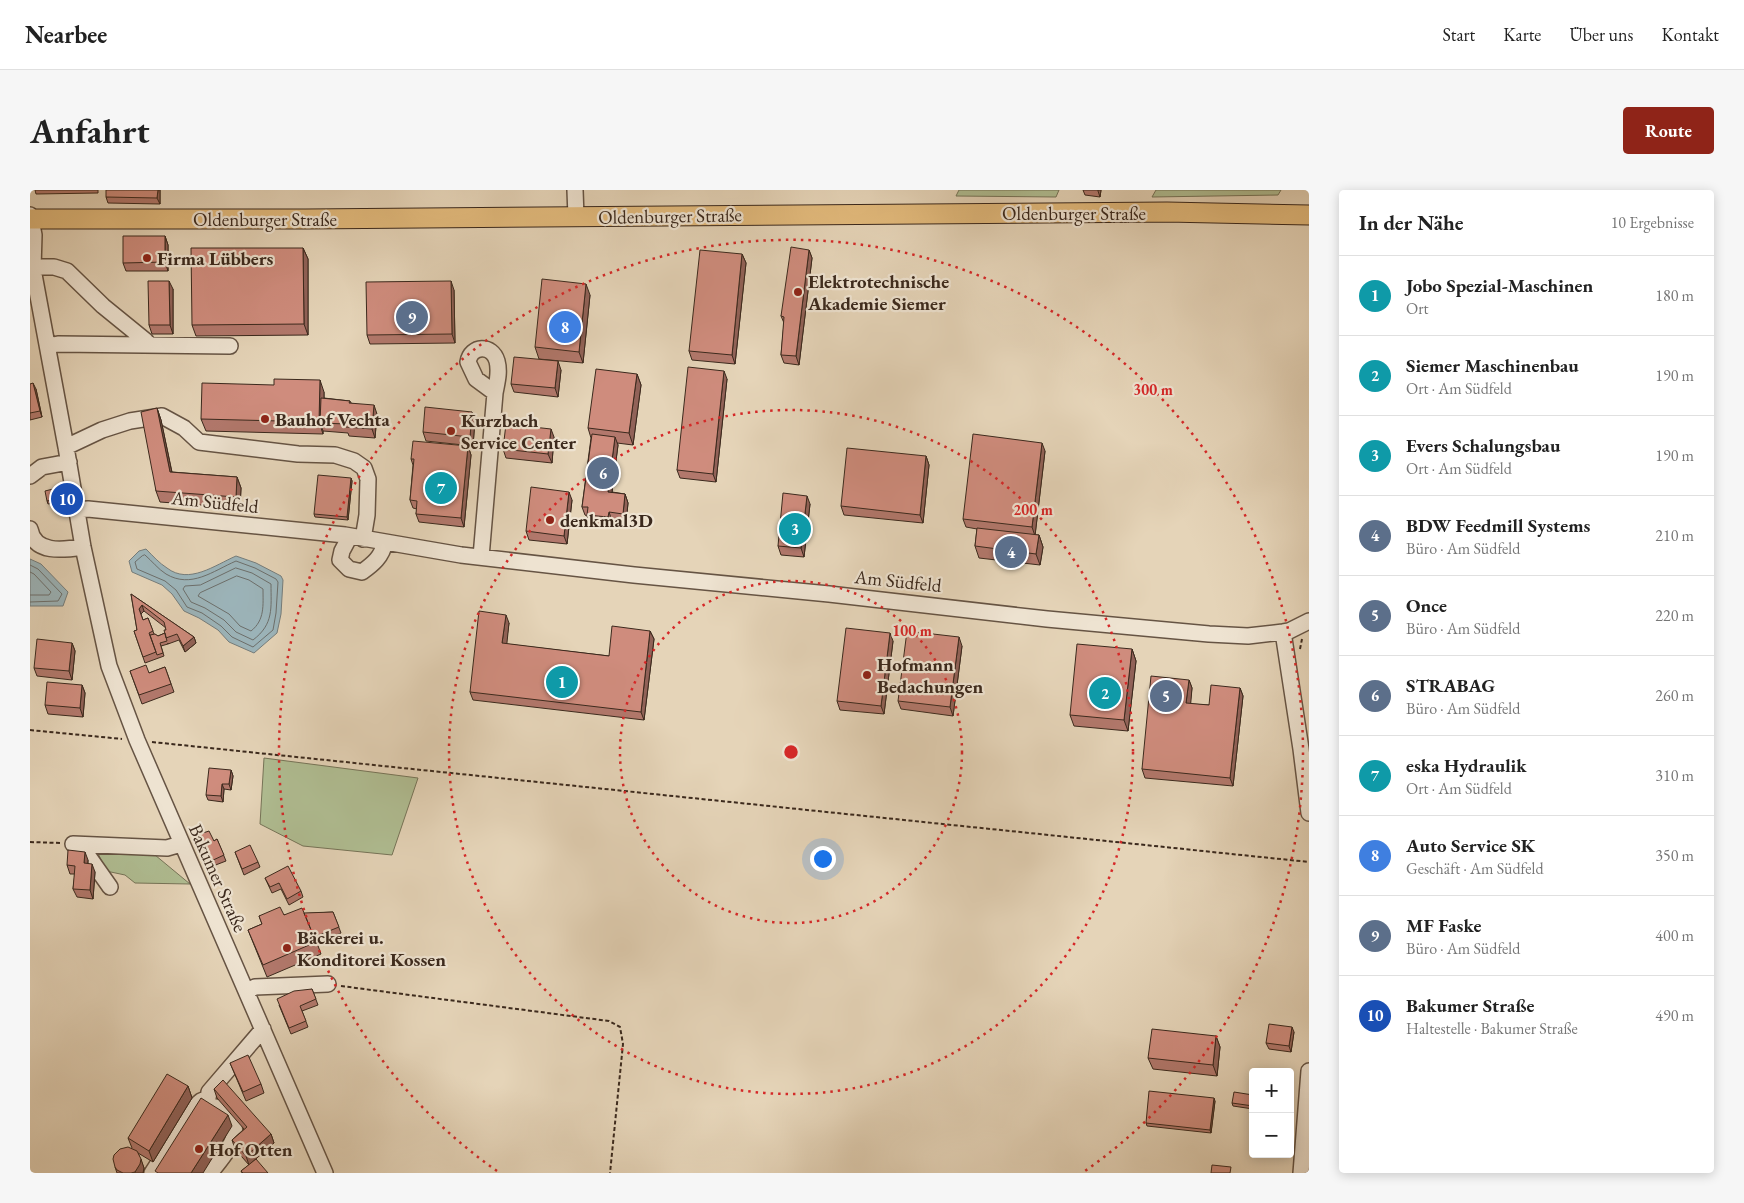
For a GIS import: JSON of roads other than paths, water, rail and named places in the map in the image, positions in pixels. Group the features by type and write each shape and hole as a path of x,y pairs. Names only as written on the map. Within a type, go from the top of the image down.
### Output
{"main road":[{"name":"Oldenburger Straße","path":"30,218 576,217 1157,212 1309,215"}],"street":[{"path":"575,190 576,217"},
{"name":"Bakumer Straße","path":"30,218 34,234 31,267 68,455 82,547 109,666 137,740 181,844 247,991 325,1173"},
{"path":"31,267 54,267 67,271 103,306 146,341 146,345"},
{"path":"48,346 58,344 230,346"},
{"path":"480,557 495,393"},
{"path":"30,476 42,467 68,455 102,430 130,421 162,416 184,428 199,442 298,454 335,455 354,461 364,468 368,479 367,515 357,537 342,551 340,560 349,569 362,572 376,561 383,551 385,542"},
{"name":"Am Südfeld","path":"76,510 88,509 357,537 480,557 653,577 1209,634 1248,636 1283,632 1309,621"},
{"path":"30,529 31,535 42,546 63,550 82,547"},
{"path":"1283,632 1309,813"},
{"path":"110,887 79,845 167,848 181,844"},
{"path":"247,991 256,987 328,984"},
{"path":"152,1173 195,1106 208,1098 210,1092 263,1029"},
{"path":"1302,1173 1309,1071"},
{"path":"208,1098 234,1126 232,1142 210,1173"}],"water":[{"path":"146,549 167,568 175,573 184,575 202,572 236,556 256,563 281,576 283,580 281,614 277,633 254,653 229,642 218,630 184,611 172,594 162,585 132,572 129,561 139,551"},
{"path":"30,559 41,564 68,592 63,606 30,606"}],"place":[{"name":"Firma Lübbers","path":"147,258"},
{"name":"Elektrotechnische Akademie Siemer","path":"798,292"},
{"name":"MF Faske","path":"412,317"},
{"name":"Auto Service SK","path":"565,327"},
{"name":"Bauhof Vechta","path":"265,419"},
{"name":"Kurzbach Service Center","path":"451,431"},
{"name":"STRABAG","path":"603,473"},
{"name":"eska Hydraulik","path":"441,488"},
{"name":"Bakumer Straße","path":"67,499"},
{"name":"denkmal3D","path":"550,520"},
{"name":"Evers Schalungsbau","path":"795,529"},
{"name":"BDW Feedmill Systems","path":"1011,552"},
{"name":"Hofmann Bedachungen","path":"867,675"},
{"name":"Jobo Spezial-Maschinen","path":"562,682"},
{"name":"Siemer Maschinenbau","path":"1105,693"},
{"name":"Once","path":"1166,696"},
{"name":"Bäckerei u. Konditorei Kossen","path":"287,948"},
{"name":"Hof Otten","path":"199,1149"}]}
